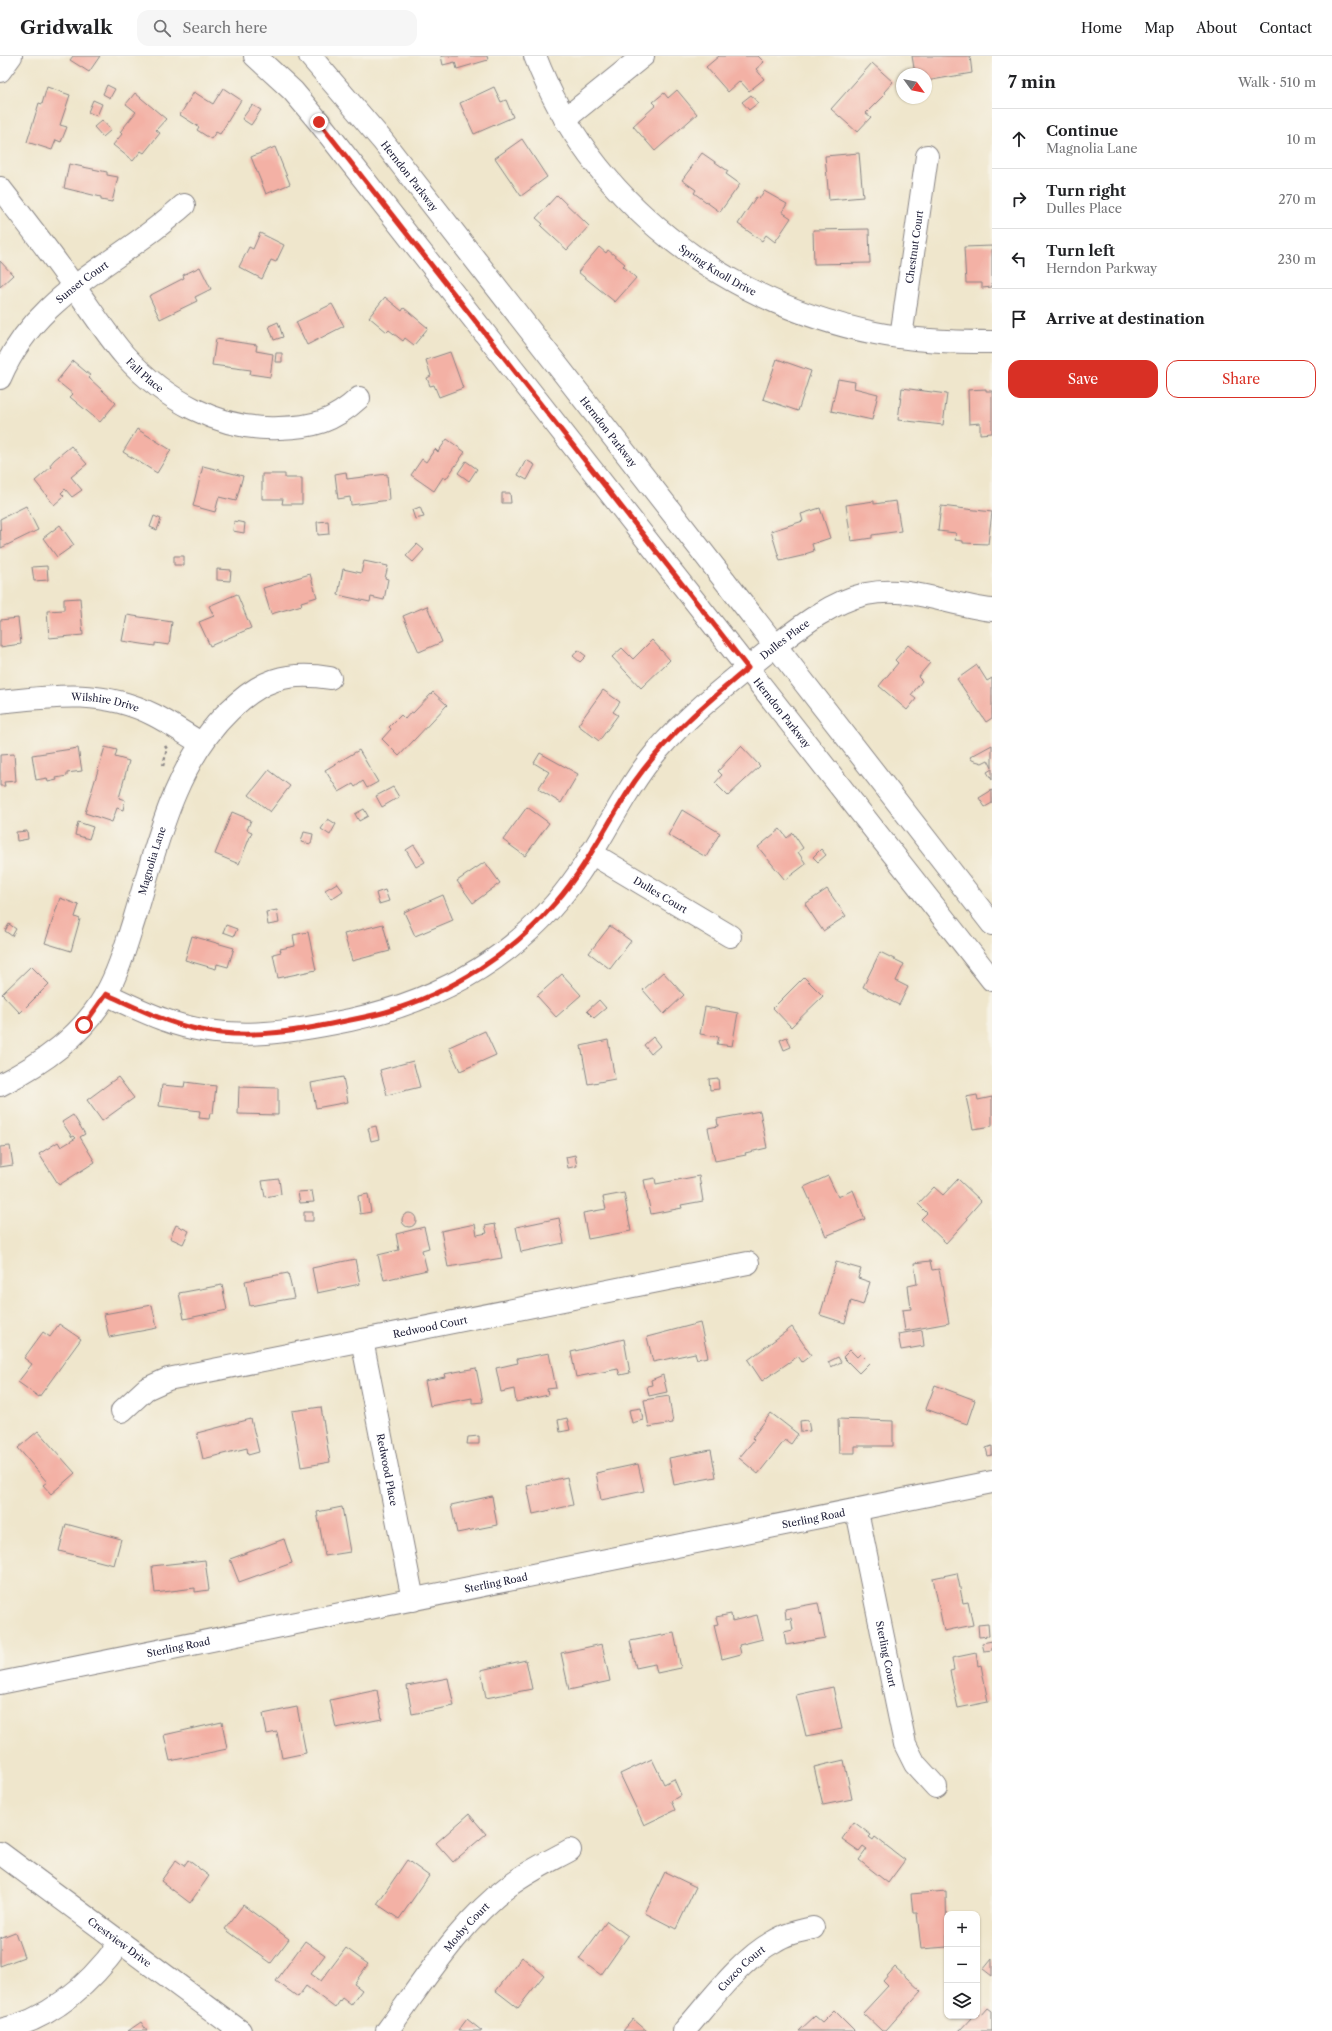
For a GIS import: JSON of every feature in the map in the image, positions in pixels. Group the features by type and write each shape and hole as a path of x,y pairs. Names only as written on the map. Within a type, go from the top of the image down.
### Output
{"street":[{"path":"0,71 11,56"},
{"name":"Herndon Parkway","path":"255,56 293,91 319,122 992,980"},
{"name":"Herndon Parkway","path":"310,56 387,147 992,924"},
{"name":"Spring Knoll Drive","path":"536,56 545,80 565,119 588,154 616,189 644,216 676,243 710,267 746,288 781,304 826,320 901,337 948,342 992,342"},
{"path":"565,119 643,56"},
{"name":"Chestnut Court","path":"901,337 927,156"},
{"name":"Fall Place","path":"0,188 124,355 148,380 167,394 197,411 220,420 242,426 267,429 305,427 326,421 346,410 359,398"},
{"name":"Sunset Court","path":"0,378 6,364 25,334 48,308 74,286 149,234 184,205"},
{"name":"Dulles Place","path":"106,994 166,1020 197,1029 229,1034 277,1033 311,1028 386,1012 426,998 461,980 497,958 528,932 556,903 591,853 634,782 657,752 687,720 748,668 816,616 839,603 865,594 893,591 919,593 970,608 992,610"},
{"name":"Magnolia Lane","path":"0,1085 30,1070 59,1049 84,1025 106,994 121,963 163,827 182,776 201,743 222,717 245,695 264,683 285,676 307,674 330,678"},
{"name":"Wilshire Drive","path":"0,702 72,695 98,697 126,703 154,715 201,743"},
{"name":"Dulles Court","path":"591,853 730,936"},
{"name":"Redwood Court","path":"122,1411 146,1389 168,1379 748,1263"},
{"name":"Redwood Place","path":"362,1340 413,1600"},
{"name":"Sterling Road","path":"0,1683 857,1511 992,1482"},
{"name":"Sterling Court","path":"857,1511 905,1744 915,1764 936,1787"},
{"name":"Mosby Court","path":"387,2031 462,1931 482,1908 510,1885 540,1866 570,1850"},
{"name":"Crestview Drive","path":"0,1853 120,1944 240,2031"},
{"name":"Cuzco Court","path":"684,2031 753,1956 773,1942 793,1933 813,1928"},
{"path":"0,2030 36,2018 62,2003 86,1984 108,1960 120,1944"}],"path":[{"path":"161,742 167,749 163,769"}],"building":[{"path":"73,56 100,56 89,72 70,60"},
{"path":"441,56 487,56 488,60 457,69 455,62 443,65"},
{"path":"719,56 758,56 764,62 756,69 764,79 749,91 740,81 728,92 706,67"},
{"path":"912,56 970,56 972,73 932,80 932,68 914,68"},
{"path":"872,63 893,82 884,92 885,94 866,113 871,117 857,132 831,109"},
{"path":"107,85 115,89 110,98 103,94"},
{"path":"47,87 70,95 60,125 67,127 61,142 56,140 52,150 27,142 39,103 42,104"},
{"path":"494,87 501,102 506,100 513,117 474,134 460,103"},
{"path":"223,88 241,100 220,134 216,132 211,139 197,130 199,127 180,115 194,92 213,104"},
{"path":"677,90 697,114 655,151 633,126 656,105 653,102 664,93 668,98"},
{"path":"135,93 166,119 156,130 160,133 144,153 141,151 133,161 113,145 122,134 120,132 136,112 126,104"},
{"path":"751,95 758,103 749,110 742,102"},
{"path":"93,100 102,104 97,116 88,112"},
{"path":"252,105 261,110 251,125 242,119"},
{"path":"102,120 111,130 103,137 94,127"},
{"path":"522,139 547,177 521,196 495,158"},
{"path":"275,147 290,184 266,194 251,157"},
{"path":"702,153 728,171 726,174 740,184 720,212 694,193 696,190 682,180"},
{"path":"859,153 863,197 829,200 825,156"},
{"path":"69,164 107,172 107,175 118,177 112,202 101,200 101,197 64,188"},
{"path":"764,191 787,204 782,212 791,218 775,242 766,235 762,241 738,224 756,197 759,199"},
{"path":"557,195 589,226 567,250 541,226 543,224 536,218"},
{"path":"869,229 870,263 814,264 813,230"},
{"path":"260,233 284,245 276,262 271,260 262,279 239,267 249,247 253,249"},
{"path":"992,246 992,287 982,288 982,283 966,283 964,247"},
{"path":"599,247 606,253 608,250 625,264 623,266 636,278 615,302 578,272"},
{"path":"0,261 13,275 0,287"},
{"path":"200,267 211,289 195,297 197,301 160,319 149,296 184,278 183,275"},
{"path":"385,297 402,311 404,308 428,328 414,345 405,338 403,341 389,330 387,332 369,317"},
{"path":"332,304 344,326 307,345 296,322"},
{"path":"278,322 283,337 274,340 269,326"},
{"path":"216,339 257,345 256,351 273,354 270,377 250,374 251,370 212,365"},
{"path":"450,352 463,388 439,397 434,385 430,386 427,378 431,376 426,360"},
{"path":"276,353 282,353 282,362 275,362"},
{"path":"777,359 811,371 798,411 763,399"},
{"path":"73,361 91,376 89,378 116,403 100,422 70,397 73,394 57,381"},
{"path":"838,379 855,382 854,388 878,394 872,420 831,411"},
{"path":"902,388 947,394 943,425 898,420"},
{"path":"986,389 986,391 992,391 992,433 980,434 980,423 969,424 968,390"},
{"path":"137,429 171,450 157,473 123,452"},
{"path":"447,439 465,452 446,479 443,477 434,491 411,475 422,459 426,462 435,449 438,452"},
{"path":"71,446 87,464 71,477 82,490 72,497 65,489 61,493 64,496 54,505 35,481 51,467 50,465 54,460"},
{"path":"526,460 535,465 527,480 518,475"},
{"path":"466,461 477,469 469,481 458,473"},
{"path":"203,466 243,476 236,501 219,497 215,512 193,506"},
{"path":"346,472 347,479 387,474 389,500 351,505 350,497 338,499 335,474"},
{"path":"262,474 285,474 285,478 302,478 302,504 282,504 283,499 262,499"},
{"path":"502,493 510,493 511,503 502,503"},
{"path":"874,501 874,504 896,501 901,531 872,535 872,538 851,541 846,505"},
{"path":"26,506 38,530 1,548 0,519"},
{"path":"941,506 992,512 988,544 963,543 963,541 955,540 956,533 938,531"},
{"path":"420,507 424,517 415,519 412,510"},
{"path":"820,508 830,538 812,544 814,551 805,554 806,555 780,561 771,531 803,521 801,514"},
{"path":"154,516 161,519 157,530 150,527"},
{"path":"234,521 245,523 244,533 233,531"},
{"path":"328,521 329,534 318,535 317,522"},
{"path":"60,525 74,545 57,557 43,538"},
{"path":"417,544 424,550 413,562 406,556"},
{"path":"174,556 184,556 184,565 174,565"},
{"path":"364,561 388,566 385,578 388,579 384,600 371,597 370,602 338,595 343,569 361,573"},
{"path":"47,566 48,580 34,581 32,567"},
{"path":"217,569 231,570 230,581 217,580"},
{"path":"310,574 317,597 301,602 302,605 271,614 263,588"},
{"path":"237,594 251,628 210,646 199,622 214,616 209,606"},
{"path":"80,598 83,635 49,638 47,611 64,610 64,599"},
{"path":"427,606 442,642 419,652 403,616"},
{"path":"127,615 172,622 169,645 155,643 155,646 122,641"},
{"path":"18,618 21,644 0,647 0,620"},
{"path":"652,640 670,660 641,688 612,657 622,648 633,659"},
{"path":"908,645 930,663 918,677 922,681 911,695 916,699 907,710 879,686 898,663 895,660"},
{"path":"578,650 586,656 580,662 573,656"},
{"path":"977,665 987,681 992,678 992,718 986,722 957,679"},
{"path":"603,690 620,702 613,712 618,715 599,741 578,725"},
{"path":"433,692 447,705 399,756 382,739 391,729 389,727 401,715 405,719 411,712 413,713"},
{"path":"992,745 992,768 988,760 982,763 972,760 970,757"},
{"path":"741,746 760,766 728,796 715,783 722,775 718,771"},
{"path":"105,747 117,750 115,757 129,761 119,798 125,800 123,810 117,808 112,822 85,813"},
{"path":"78,748 82,771 67,773 67,776 56,778 57,780 48,782 47,778 36,780 32,755"},
{"path":"359,750 378,782 367,788 363,781 355,787 353,784 339,792 325,770"},
{"path":"540,753 578,774 561,803 538,789 549,772 534,763"},
{"path":"14,754 16,781 4,782 5,786 0,786 0,755"},
{"path":"992,769 992,780 987,772"},
{"path":"269,770 290,786 270,812 249,795"},
{"path":"393,787 399,797 382,807 376,796"},
{"path":"992,790 992,803 985,807 979,798"},
{"path":"527,807 549,823 525,856 503,840"},
{"path":"364,809 368,816 359,821 355,814"},
{"path":"682,810 720,833 706,857 668,835"},
{"path":"232,812 251,820 247,830 252,832 239,864 215,854"},
{"path":"328,819 336,824 330,835 321,829"},
{"path":"78,822 93,827 89,839 75,835"},
{"path":"780,829 787,838 793,833 803,848 798,852 806,864 785,880 758,847"},
{"path":"27,831 28,839 17,841 16,832"},
{"path":"304,832 313,834 311,844 301,842"},
{"path":"414,845 425,862 416,867 406,850"},
{"path":"821,849 826,855 818,862 813,857"},
{"path":"485,862 500,883 473,903 457,881"},
{"path":"337,883 343,891 331,899 325,890"},
{"path":"827,889 846,916 823,931 805,904"},
{"path":"385,890 389,901 379,904 376,893"},
{"path":"443,895 453,920 415,936 404,912"},
{"path":"60,898 79,905 75,917 80,919 71,951 45,943"},
{"path":"277,910 279,923 268,925 266,912"},
{"path":"9,924 16,929 12,936 5,931"},
{"path":"383,924 390,951 352,961 344,934"},
{"path":"226,925 237,929 234,936 223,932"},
{"path":"610,926 631,941 610,969 589,953"},
{"path":"308,932 316,970 278,978 273,954 281,952 280,949 295,946 293,935"},
{"path":"192,936 234,948 228,967 217,964 216,969 185,960"},
{"path":"880,952 904,964 896,981 908,987 899,1005 863,987"},
{"path":"31,966 49,984 20,1013 2,994"},
{"path":"663,972 684,995 664,1014 643,990"},
{"path":"562,974 581,995 556,1017 537,996"},
{"path":"804,977 823,996 791,1027 773,1008"},
{"path":"599,1000 606,1008 594,1018 587,1011"},
{"path":"705,1007 738,1013 732,1046 717,1044 719,1037 700,1034"},
{"path":"485,1031 496,1055 460,1071 449,1047"},
{"path":"653,1037 660,1046 651,1054 644,1045"},
{"path":"787,1037 791,1047 784,1050 780,1040"},
{"path":"608,1040 615,1079 588,1084 581,1046"},
{"path":"413,1061 420,1087 387,1095 380,1070"},
{"path":"118,1077 134,1098 102,1121 87,1100"},
{"path":"343,1077 348,1102 316,1108 311,1083"},
{"path":"718,1078 719,1089 710,1090 709,1079"},
{"path":"185,1082 216,1086 213,1113 210,1113 209,1119 199,1118 200,1111 159,1106 162,1085 184,1087"},
{"path":"239,1087 278,1088 278,1115 238,1114"},
{"path":"977,1095 978,1100 992,1097 992,1126 973,1129 966,1097"},
{"path":"760,1111 767,1148 745,1153 746,1155 715,1161 708,1128 718,1126 717,1119"},
{"path":"73,1115 85,1134 80,1137 95,1162 59,1185 39,1154 58,1142 61,1147 76,1138 74,1136 72,1137 62,1122"},
{"path":"376,1126 379,1139 371,1141 368,1128"},
{"path":"10,1146 13,1165 0,1167 0,1147"},
{"path":"575,1155 577,1166 568,1168 566,1157"},
{"path":"699,1176 703,1201 681,1205 682,1208 651,1214 644,1180 655,1178 656,1184"},
{"path":"828,1176 838,1197 853,1190 865,1219 826,1236 804,1187"},
{"path":"279,1179 281,1194 265,1197 262,1181"},
{"path":"958,1179 981,1201 967,1217 968,1219 946,1243 921,1219 927,1213 918,1204 934,1187 943,1195"},
{"path":"312,1191 314,1202 300,1203 298,1192"},
{"path":"624,1193 631,1231 588,1239 583,1213 606,1209 603,1197"},
{"path":"368,1194 371,1212 360,1214 358,1196"},
{"path":"304,1212 313,1212 313,1221 304,1221"},
{"path":"406,1213 412,1213 416,1217 416,1223 412,1227 406,1227 402,1223 402,1217"},
{"path":"559,1218 564,1243 521,1252 516,1227"},
{"path":"475,1224 477,1235 487,1233 485,1226 495,1224 502,1258 448,1267 441,1231"},
{"path":"176,1225 189,1231 183,1244 170,1238"},
{"path":"424,1227 429,1248 422,1250 427,1270 384,1280 378,1255 399,1250 396,1234"},
{"path":"355,1259 360,1284 317,1293 312,1268"},
{"path":"930,1261 932,1270 939,1269 949,1323 905,1331 902,1310 911,1309 908,1286 917,1284 914,1263"},
{"path":"836,1262 861,1269 858,1278 870,1282 863,1305 851,1301 845,1323 820,1315"},
{"path":"288,1273 294,1298 250,1306 245,1281"},
{"path":"222,1285 227,1310 184,1319 179,1293"},
{"path":"152,1305 157,1328 109,1337 104,1314"},
{"path":"700,1323 708,1357 697,1359 695,1353 653,1362 647,1337"},
{"path":"59,1324 81,1339 39,1397 18,1382 32,1364 24,1358 43,1332 50,1337"},
{"path":"792,1327 811,1355 802,1362 798,1356 762,1381 748,1360"},
{"path":"922,1330 924,1346 901,1350 898,1334"},
{"path":"624,1339 630,1373 620,1375 618,1369 576,1377 571,1352"},
{"path":"850,1350 857,1357 860,1354 869,1363 859,1373 843,1357"},
{"path":"549,1353 556,1388 547,1389 548,1395 516,1402 514,1389 501,1392 496,1368 518,1363 517,1359"},
{"path":"838,1357 841,1362 831,1367 828,1362"},
{"path":"476,1368 483,1402 472,1403 472,1398 430,1406 425,1381 445,1377 444,1374"},
{"path":"663,1375 667,1392 649,1396 647,1386 652,1385 651,1380"},
{"path":"935,1385 975,1400 967,1424 926,1409"},
{"path":"669,1396 673,1423 649,1427 644,1400"},
{"path":"321,1407 330,1462 301,1467 292,1411"},
{"path":"641,1408 643,1420 632,1423 629,1410"},
{"path":"771,1413 798,1434 791,1444 785,1440 758,1474 739,1458 754,1440 752,1438"},
{"path":"567,1418 570,1430 560,1432 558,1420"},
{"path":"251,1419 259,1452 248,1455 247,1448 203,1459 197,1433"},
{"path":"838,1419 893,1421 893,1446 855,1446 855,1453 839,1453"},
{"path":"808,1420 810,1431 801,1432 800,1421"},
{"path":"38,1431 75,1473 51,1494 43,1485 47,1482 18,1448"},
{"path":"479,1436 479,1444 467,1444 468,1437"},
{"path":"992,1446 992,1455 988,1456 986,1448"},
{"path":"711,1450 716,1477 674,1485 669,1458"},
{"path":"638,1464 644,1491 601,1500 596,1473"},
{"path":"567,1477 573,1505 533,1514 527,1486"},
{"path":"492,1496 497,1525 457,1533 451,1505"},
{"path":"342,1507 350,1552 325,1556 317,1512"},
{"path":"66,1524 121,1539 114,1565 59,1551"},
{"path":"284,1539 292,1563 239,1582 230,1559"},
{"path":"205,1560 209,1590 195,1592 195,1588 155,1593 152,1566"},
{"path":"957,1573 963,1603 968,1602 973,1625 944,1631 933,1578"},
{"path":"818,1603 825,1638 786,1645 784,1632 793,1630 791,1618 786,1619 785,1609"},
{"path":"731,1614 732,1621 757,1615 763,1639 739,1645 741,1654 722,1659 714,1625 718,1624 716,1617"},
{"path":"988,1624 989,1636 979,1637 978,1625"},
{"path":"674,1633 681,1668 657,1673 655,1664 636,1668 630,1641"},
{"path":"992,1641 992,1650 984,1651 982,1643"},
{"path":"602,1644 610,1681 569,1690 561,1653"},
{"path":"976,1653 978,1666 981,1665 988,1702 958,1708 950,1671 954,1670 952,1658"},
{"path":"526,1660 532,1689 486,1698 481,1670"},
{"path":"448,1678 454,1706 412,1714 407,1686"},
{"path":"833,1687 842,1729 806,1736 796,1695"},
{"path":"377,1690 382,1719 336,1728 330,1700"},
{"path":"297,1707 306,1753 282,1758 277,1732 267,1734 263,1714"},
{"path":"222,1722 227,1749 170,1761 164,1735"},
{"path":"652,1759 664,1784 674,1779 681,1795 671,1801 675,1810 644,1825 620,1774"},
{"path":"844,1760 852,1799 823,1805 814,1767"},
{"path":"469,1814 486,1834 453,1862 436,1843"},
{"path":"854,1822 871,1835 869,1837 873,1840 875,1837 905,1860 888,1883 859,1860 867,1849 863,1846 859,1851 842,1839"},
{"path":"176,1860 184,1866 188,1860 209,1876 190,1903 161,1881"},
{"path":"407,1860 429,1876 399,1919 377,1904"},
{"path":"665,1872 696,1887 676,1929 645,1913"},
{"path":"946,1891 946,1911 944,1911 944,1947 921,1949 917,1913 913,1913 911,1894"},
{"path":"243,1905 289,1939 271,1963 225,1929"},
{"path":"607,1921 628,1936 601,1975 579,1959"},
{"path":"15,1932 24,1957 0,1966 0,1938"},
{"path":"305,1941 325,1955 311,1974 321,1981 346,1948 368,1964 354,1984 362,1990 351,2005 342,1998 335,2008 306,1986 298,1997 276,1981"},
{"path":"522,1957 544,1975 518,2008 496,1991"},
{"path":"992,1958 992,1976 983,1969"},
{"path":"895,1967 921,1991 885,2031 882,2031 863,2013 888,1986 883,1981"},
{"path":"988,2008 992,2011 992,2031 959,2031 970,2019 980,2019 980,2015 981,2016"},
{"path":"834,2010 855,2031 799,2031 815,2016 822,2022"},
{"path":"467,2019 482,2031 458,2031"},
{"path":"633,2019 647,2031 623,2031"},
{"path":"141,2022 147,2031 128,2031"}],"route":[{"path":"84,1025 106,994 166,1020 197,1029 229,1034 270,1034 311,1028 386,1012 426,998 461,980 497,958 528,932 556,903 578,873 634,782 657,752 687,720 748,668 319,122"}]}
